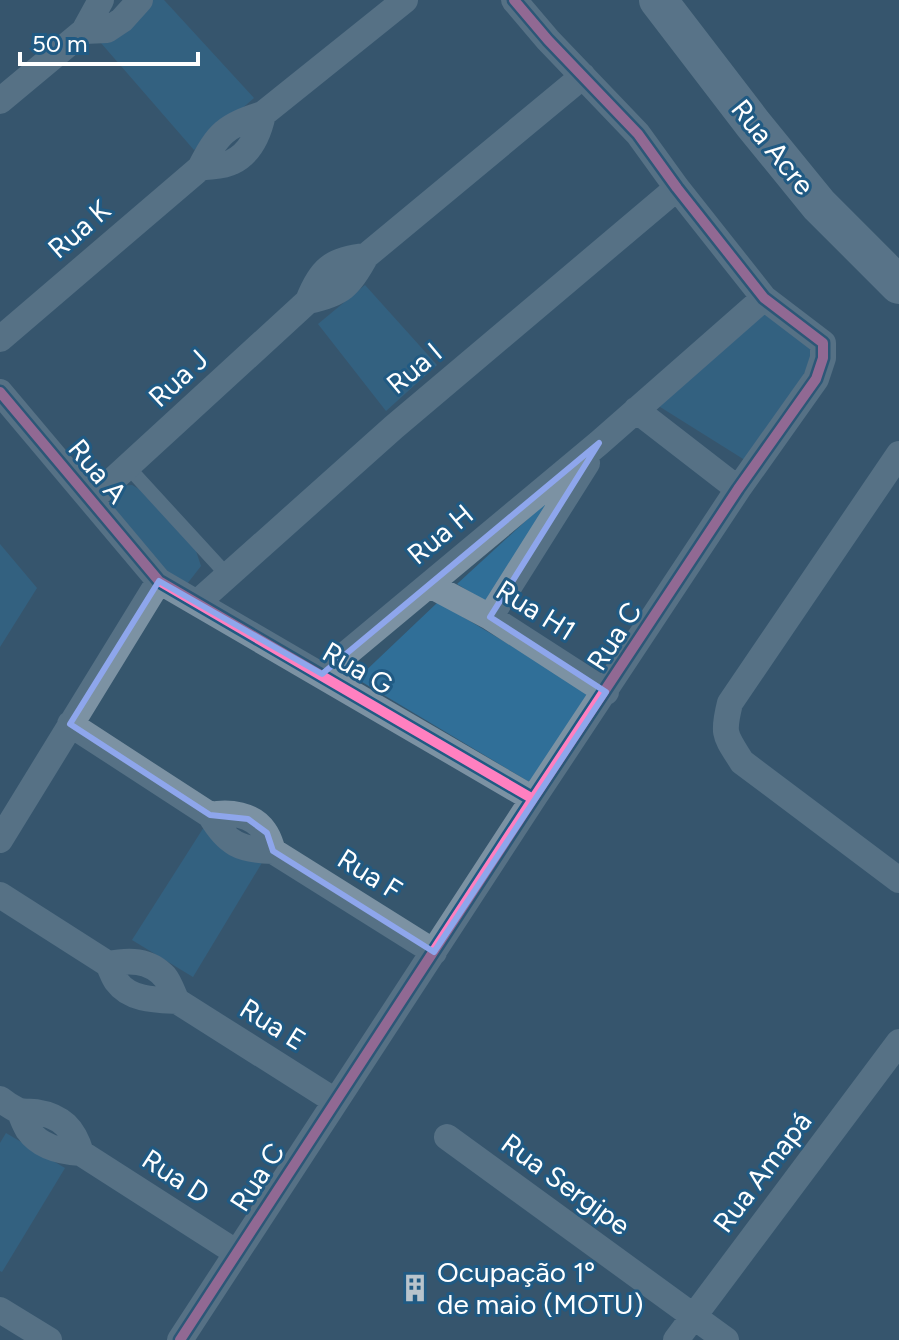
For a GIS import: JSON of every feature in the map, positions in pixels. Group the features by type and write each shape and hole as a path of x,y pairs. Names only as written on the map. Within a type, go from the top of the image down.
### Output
{"main road":[{"name":"Rua Acre","path":"658,0 819,205 899,285"}],"street":[{"path":"0,101 84,31 101,0"},
{"path":"84,31 107,30 122,20 140,0"},
{"name":"Rua K","path":"0,339 200,168 234,162 253,144 263,114 405,0"},
{"name":"Rua C","path":"180,1340 738,489 816,379 823,358 823,343 764,298 638,134 514,0"},
{"name":"Rua J","path":"91,500 308,301 330,297 351,281 366,256 583,76"},
{"name":"Rua I","path":"197,603 394,427 677,188"},
{"name":"Rua H","path":"322,674 599,443 764,298"},
{"name":"Rua A","path":"0,392 159,581"},
{"path":"636,410 738,489"},
{"name":"Rua H","path":"490,617 599,443"},
{"path":"899,454 730,703 723,727 742,762 899,880"},
{"path":"0,840 159,581"},
{"name":"Rua G","path":"159,581 533,799"},
{"name":"Rua H1","path":"430,585 490,617 606,692"},
{"name":"Rua F","path":"70,724 210,815 220,831 232,841 249,850 273,851 434,952"},
{"name":"Rua E","path":"0,895 108,964 117,983 134,995 177,1001 335,1101"},
{"name":"Rua Amapá","path":"676,1340 899,1042"},
{"name":"Rua D","path":"10,1106 28,1131 45,1145 81,1153 237,1253"},
{"name":"Rua Sergipe","path":"447,1137 726,1340"},
{"path":"0,1310 18,1332 49,1340"}],"lane":[{"path":"128,467 228,576"}],"highlighted area":[{"path":"599,443 490,617 606,692 434,952 273,851 267,833 248,819 210,815 70,724 159,581 322,674"}],"shaded area":[{"path":"151,0 164,0 254,98 194,150 101,43"},
{"path":"365,285 437,365 386,411 318,324"},
{"path":"765,306 821,347 748,462 657,405"},
{"path":"567,483 493,606 457,584"},
{"path":"132,485 195,548 201,566 187,584 170,577 111,508 118,486"},
{"path":"0,544 37,588 0,647"},
{"path":"438,602 592,694 531,783 357,679"},
{"path":"204,827 263,861 193,977 132,940"},
{"path":"6,1133 65,1168 2,1272 0,1143"}],"cycle path":[{"path":"180,1340 738,489 816,379 823,358 823,343 764,298 638,134 514,0"},
{"path":"0,392 159,581 533,799"}],"place":[{"name":"Ocupação 1º de maio (MOTU)","path":"415,1288"}]}
